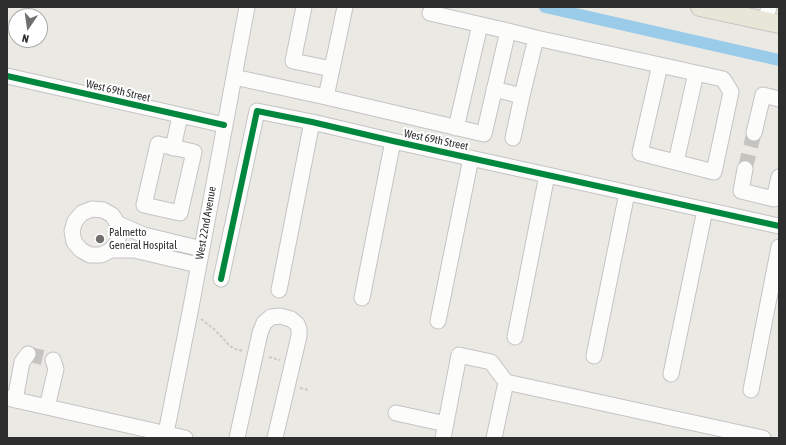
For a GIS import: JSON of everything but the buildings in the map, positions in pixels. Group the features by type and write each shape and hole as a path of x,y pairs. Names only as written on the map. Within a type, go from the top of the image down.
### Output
{"main road":[{"path":"700,7 771,18"}],"street":[{"name":"West 22nd Avenue","path":"166,436 247,7"},
{"path":"304,7 293,61 332,69"},
{"path":"326,97 345,7"},
{"path":"430,13 536,38 723,78 731,92 714,172 640,153 660,65"},
{"path":"456,128 480,25"},
{"path":"234,77 484,134 508,31"},
{"path":"513,138 536,38"},
{"path":"676,162 696,73"},
{"name":"West 69th Street","path":"7,76 224,125"},
{"path":"494,89 522,96"},
{"path":"754,133 763,95 779,99"},
{"name":"West 69th Street","path":"221,279 257,112 312,122 779,226"},
{"path":"173,148 180,116"},
{"path":"279,290 312,122"},
{"path":"362,298 393,141"},
{"path":"158,144 173,148 194,152 180,213 144,205 158,144"},
{"path":"438,321 471,158"},
{"path":"745,169 741,191 774,199 779,177"},
{"path":"515,337 547,175"},
{"path":"594,356 627,192"},
{"path":"92,209 103,210 112,215 118,224 119,234 117,243 111,250 101,255 90,255 80,250 74,242 72,231 75,221 82,213 92,209"},
{"path":"671,374 704,210"},
{"path":"118,224 144,235 202,249"},
{"path":"751,390 779,247"},
{"path":"111,250 134,250 198,265"},
{"path":"237,438 260,333 264,323 271,317 280,316 291,319 296,324 299,329 299,336 274,438"},
{"path":"28,354 22,362 11,399 166,436 185,438"},
{"path":"396,413 444,431 459,355 491,362 506,382 763,438"},
{"path":"47,407 56,370 53,360"},
{"path":"494,438 506,382"}],"path":[{"path":"190,313 210,325 230,346 235,349 293,363"}],"waterway":[{"path":"545,7 779,60"}],"tunnel":[{"path":"745,169 754,133"},
{"path":"28,354 53,360"}],"cycle path":[{"path":"7,76 224,125"},
{"path":"221,279 257,111 779,226"}],"place":[{"name":"Palmetto General Hospital","path":"100,239"}]}
